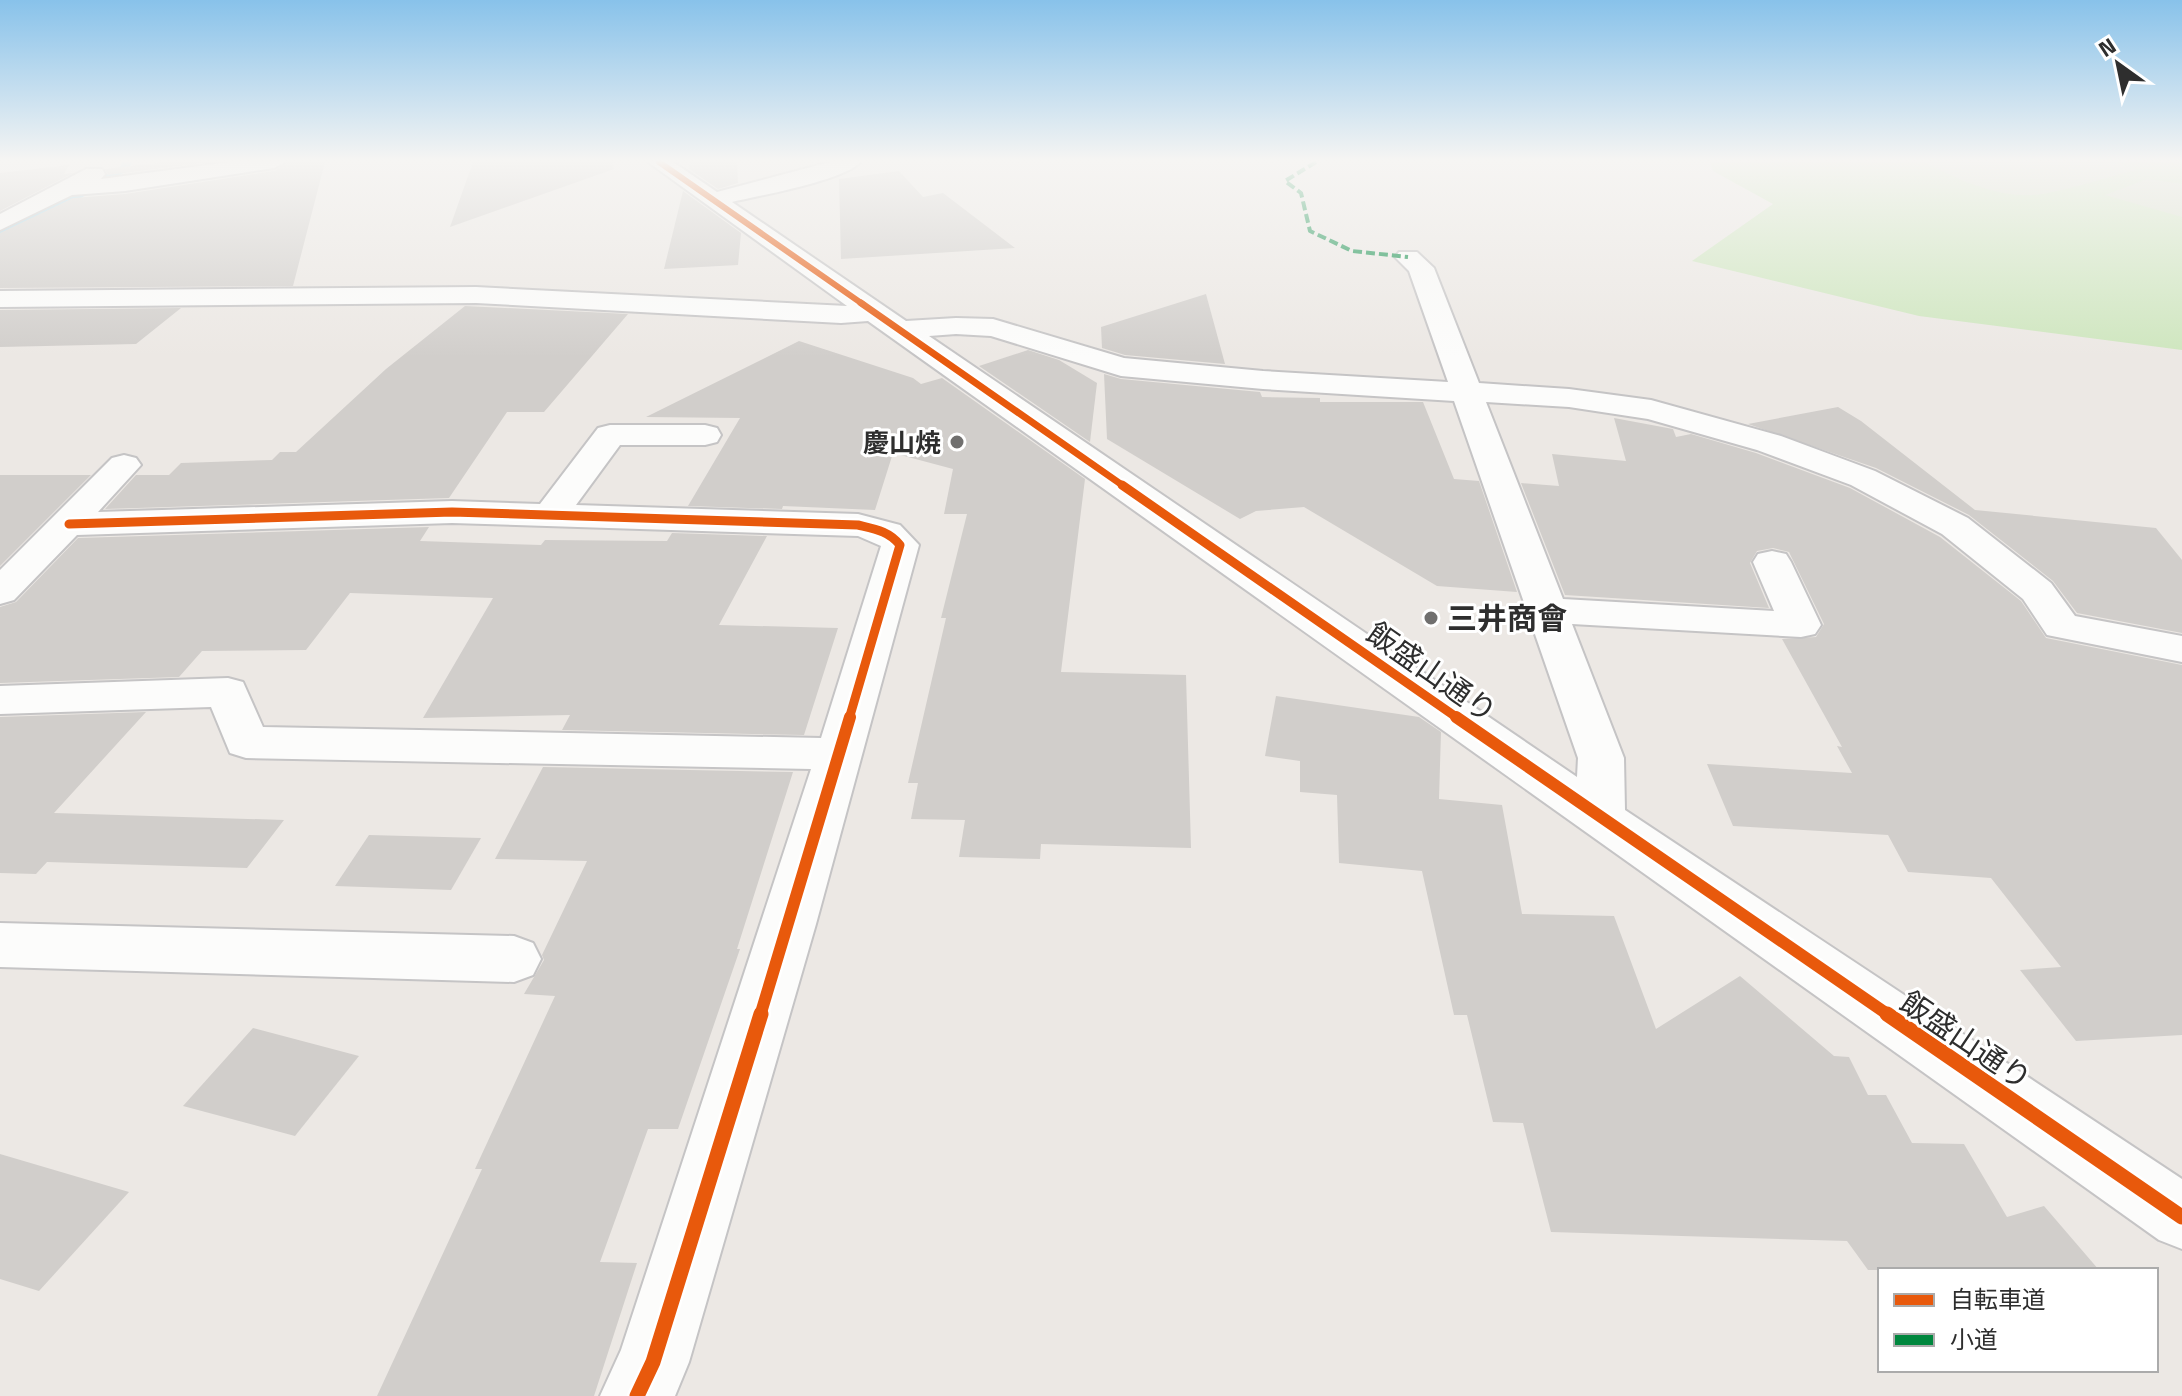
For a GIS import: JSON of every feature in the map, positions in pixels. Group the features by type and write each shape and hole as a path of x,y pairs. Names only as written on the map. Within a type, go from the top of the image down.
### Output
{"street":[{"name":"飯盛山通り","path":"751,227 1601,818 2182,1217"},
{"path":"1408,257 1421,268 1601,758 1601,818"},
{"path":"0,299 476,295 841,315 993,328 1121,367 1263,380 1569,398 1651,410 1769,443 1863,478 1955,526 2037,591 2061,626 2182,649"},
{"path":"550,515 610,435 705,435"},
{"path":"0,592 124,465"},
{"path":"69,524 452,512 858,525 885,530 900,545 789,924 653,1362 637,1396"},
{"path":"1548,610 1801,625 1772,562"},
{"path":"0,700 228,692 246,742 838,754"},
{"path":"0,945 514,959"}],"green space":[{"path":"1740,227 2182,227 2182,350 1919,316 1692,261"}],"building":[{"path":"12,227 308,227 293,286 0,288 0,233"},
{"path":"674,227 733,227 741,233 738,265 664,269"},
{"path":"840,227 988,227 1015,248 841,259"},
{"path":"1206,294 1225,364 1125,355 1102,348 1101,327"},
{"path":"465,306 628,314 544,412 507,412 449,498 105,509 136,475 169,475 181,463 272,460 280,452 296,452 386,369"},
{"path":"181,308 136,344 0,347 0,310"},
{"path":"799,341 913,378 921,384 942,378 1085,479 1061,672 1186,675 1191,848 1041,844 1040,859 959,857 965,820 911,819 918,783 908,783 946,618 941,618 967,514 944,514 953,469 893,453 875,510 688,506 740,418 646,417"},
{"path":"1028,350 1059,360 1097,383 1090,442 979,366"},
{"path":"1104,374 1121,379 1260,392 1262,397 1320,398 1320,402 1423,402 1454,479 1479,481 1517,592 1437,586 1304,507 1256,511 1240,519 1107,439"},
{"path":"1838,407 1861,421 1975,510 2156,528 2182,560 2182,633 2077,613 2053,581 1969,515 1876,468 1748,424"},
{"path":"1614,418 1673,429 1676,437 1691,434 1756,453 1850,488 1940,537 2021,601 2046,638 2182,665 2182,1035 2076,1041 2020,970 2061,967 1991,878 1908,872 1888,835 1733,826 1707,764 1852,773 1837,746 1842,747 1782,639 1816,637 1824,624 1789,552 1773,548 1757,551 1750,563 1769,608 1565,595 1521,483 1559,486 1552,454 1626,461"},
{"path":"0,475 91,475 0,566"},
{"path":"429,527 420,541 541,545 545,540 667,541 672,533 767,536 719,625 838,628 804,735 562,730 570,715 423,718 493,598 350,593 306,650 202,651 179,677 0,683 0,607 16,602 78,538"},
{"path":"1276,696 1419,717 1441,732 1439,799 1502,805 1522,914 1614,916 1656,1029 1740,976 1834,1056 1849,1057 1868,1095 1886,1095 1912,1143 1964,1144 2007,1217 2044,1206 2097,1268 1868,1270 1847,1241 1551,1232 1523,1123 1493,1122 1467,1015 1454,1015 1422,871 1339,863 1337,795 1300,792 1300,761 1265,756"},
{"path":"146,712 54,813 284,820 247,868 47,862 36,874 0,873 0,717"},
{"path":"543,767 793,772 737,949 740,949 678,1129 648,1129 600,1262 637,1263 594,1396 377,1396 482,1169 475,1169 555,996 524,994 544,960 542,955 587,861 495,859"},
{"path":"369,835 481,838 451,890 335,886"},
{"path":"253,1028 359,1056 295,1136 183,1106"},
{"path":"0,1154 129,1192 39,1291 0,1279"}],"waterway":[{"path":"0,232 10,227"}],"marked path":[{"path":"1309,227 1310,231 1352,251 1408,257"}],"cycle path":[{"path":"753,227 1601,818 2182,1217"},
{"path":"69,524 452,512 858,525 887,533 900,545 789,924 653,1362 637,1396"}],"place":[{"name":"慶山焼","path":"957,442"},
{"name":"三井商會","path":"1431,618"}]}
